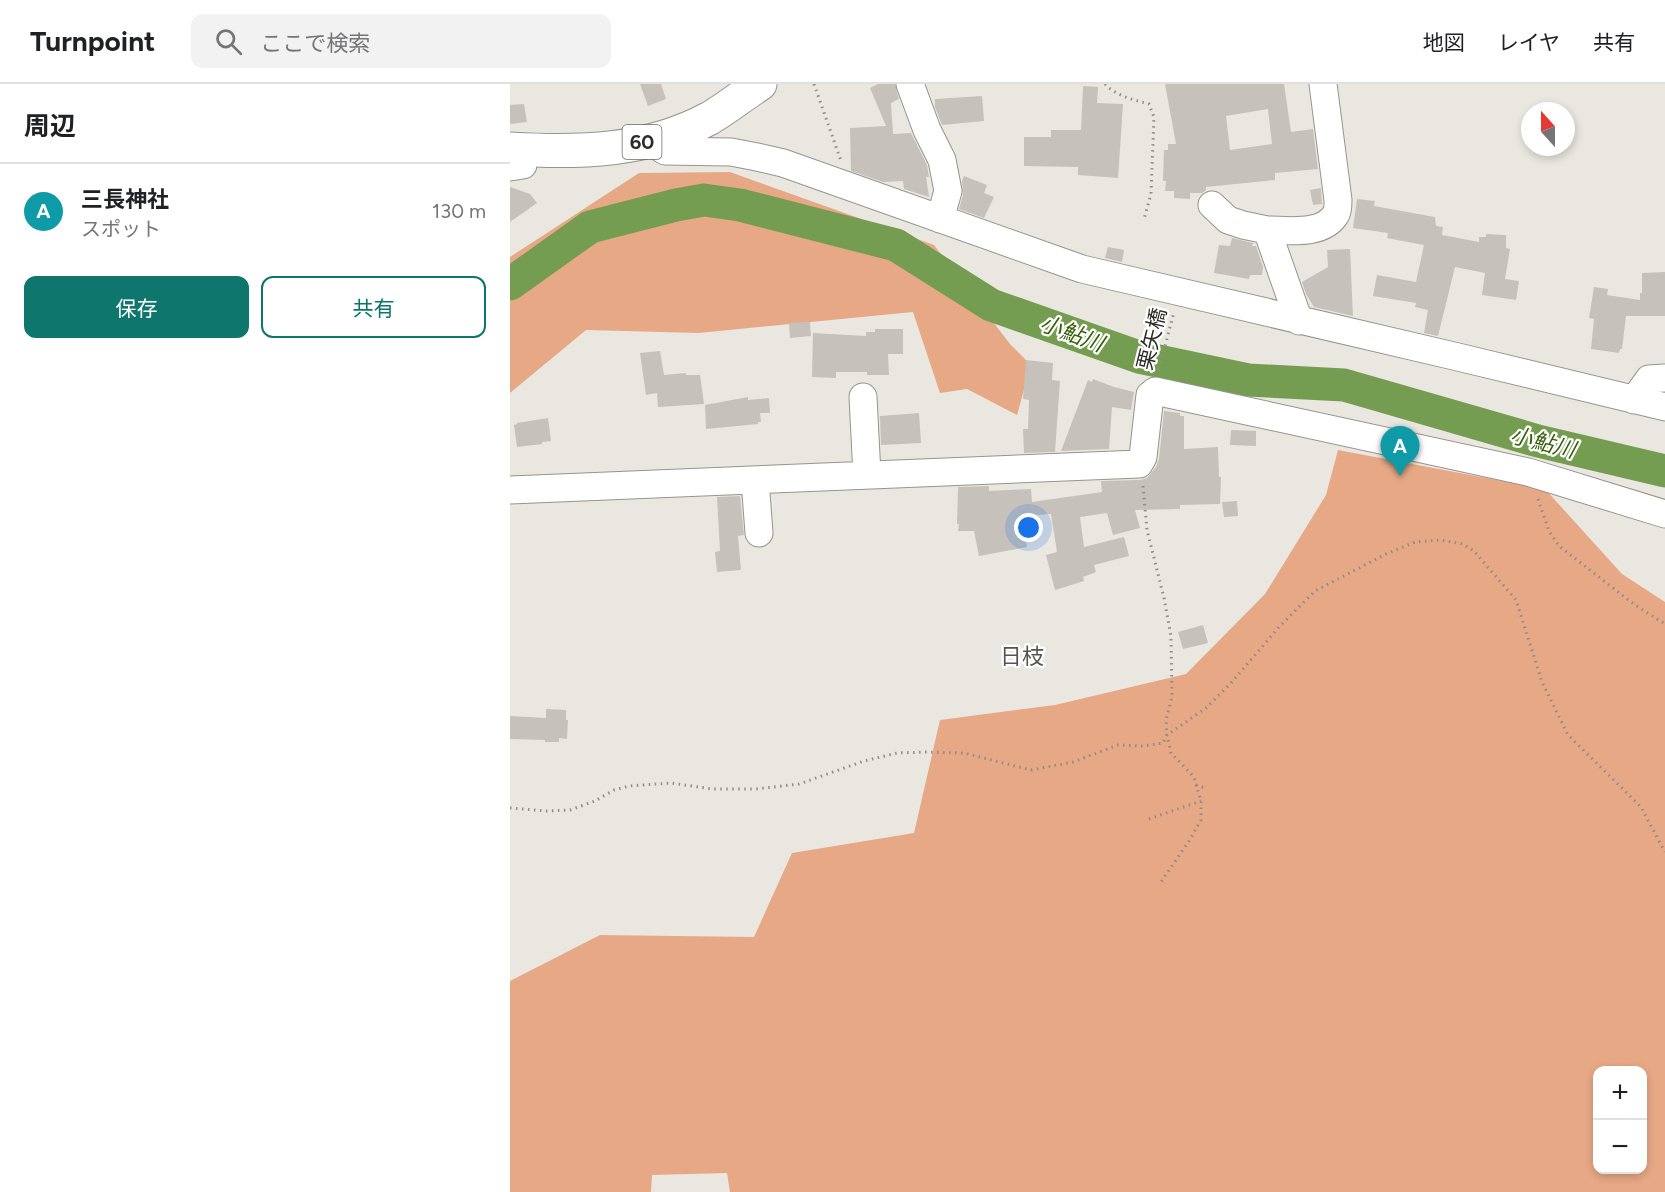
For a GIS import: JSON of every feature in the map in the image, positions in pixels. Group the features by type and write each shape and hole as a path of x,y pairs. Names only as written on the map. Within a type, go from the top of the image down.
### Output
{"main road":[{"name":"60","path":"515,155 614,148 650,141 710,117 760,84"}],"street":[{"path":"910,84 927,130 942,160 948,191 940,219"},
{"path":"1212,205 1228,220 1267,230 1312,229 1327,224 1337,213 1338,200 1323,84"},
{"path":"650,141 664,151 731,153 783,163 1082,269 1665,407"},
{"path":"1267,230 1299,321"},
{"path":"1634,400 1649,379 1665,378"},
{"path":"510,490 1139,464 1143,457 1150,395 1155,391 1528,472 1665,514"},
{"path":"863,397 867,475"},
{"path":"755,480 759,533"}],"path":[{"path":"1105,84 1112,91 1149,104 1154,117 1151,194 1144,219"},
{"path":"814,85 836,148"},
{"name":"栗矢橋","path":"1158,375 1174,310"},
{"path":"1139,464 1142,470 1147,530 1171,636 1172,697 1166,720 1167,735 1171,753 1194,777 1201,801 1201,820 1189,842 1161,882"},
{"path":"1528,472 1549,531 1559,546 1635,605 1665,624"},
{"path":"510,808 570,810 595,801 614,790 629,786 670,783 712,789 756,789 799,784 864,761 897,753 964,753 1031,770 1073,762 1118,745 1143,746 1163,743 1167,735 1206,708 1232,683 1278,627 1316,591 1386,554 1415,542 1440,540 1463,544 1474,551 1516,600 1542,682 1568,735 1641,807 1665,852"},
{"path":"1196,785 1205,788"},
{"path":"1149,819 1201,801"},
{"path":"1163,821 1166,814"}],"shaded area":[{"path":"730,172 934,245 1010,344 1031,365 1017,415 967,389 940,393 913,312 699,333 586,330 510,393 510,257 639,173"},
{"path":"1338,450 1545,489 1622,574 1665,602 1665,1192 730,1192 727,1173 652,1175 651,1192 510,1192 510,981 600,935 754,937 792,853 914,833 940,720 1055,705 1186,674 1265,594 1326,495"}],"building":[{"path":"640,84 661,84 666,99 648,106"},
{"path":"878,84 895,84 899,99 891,103 893,134 911,133 927,165 929,197 904,189 903,181 883,182 851,171 850,128 886,126 870,88"},
{"path":"1165,84 1284,84 1291,132 1313,129 1318,169 1275,173 1275,180 1206,187 1202,193 1190,193 1190,199 1174,198 1174,191 1165,191 1164,150 1168,150 1168,144 1176,144","holes":["1268,109 1272,144 1230,150 1226,116"]},
{"path":"1083,86 1098,87 1097,103 1123,104 1118,178 1078,175 1078,167 1024,166 1024,137 1051,137 1051,130 1081,130"},
{"path":"982,96 984,121 942,125 935,107 935,99"},
{"path":"524,104 527,122 510,124 510,105"},
{"path":"964,176 987,185 984,193 994,197 984,218 959,209 963,195"},
{"path":"510,187 530,194 537,203 510,222"},
{"path":"1321,188 1322,204 1313,205 1310,190"},
{"path":"1357,199 1375,201 1374,206 1435,217 1436,226 1443,227 1442,235 1479,242 1479,237 1486,237 1486,234 1506,235 1506,248 1510,249 1505,279 1519,281 1516,300 1482,295 1485,273 1455,267 1438,336 1424,333 1428,310 1415,307 1416,303 1373,296 1377,275 1416,282 1424,245 1387,238 1388,233 1353,228"},
{"path":"1232,238 1253,243 1252,246 1256,246 1263,267 1262,275 1250,275 1249,279 1214,273 1219,245 1230,246"},
{"path":"1108,247 1124,250 1122,262 1105,258"},
{"path":"1350,249 1353,316 1314,307 1302,282 1328,267 1327,250"},
{"path":"1665,272 1665,316 1626,316 1622,349 1619,353 1591,349 1594,319 1589,318 1594,287 1608,289 1607,295 1640,300 1642,273"},
{"path":"810,322 811,336 790,338 789,323"},
{"path":"875,329 903,329 903,354 888,354 889,375 836,372 836,378 812,377 813,333 866,336 866,332 875,332"},
{"path":"660,351 664,375 686,373 686,375 700,375 704,404 658,407 657,393 646,395 640,353"},
{"path":"1026,360 1053,363 1052,380 1060,381 1055,452 1024,453 1023,429 1028,429 1029,400 1023,399"},
{"path":"1093,379 1134,392 1131,410 1112,407 1109,449 1061,451 1088,380 1092,382"},
{"path":"748,397 748,400 769,398 770,413 760,413 761,422 706,429 705,405"},
{"path":"1164,411 1180,413 1180,416 1184,416 1184,449 1218,447 1219,477 1221,477 1220,504 1180,505 1180,509 1135,510 1140,528 1113,535 1107,513 1080,517 1084,547 1124,537 1129,556 1094,565 1096,572 1083,577 1084,581 1055,590 1046,555 1057,552 1051,514 1021,516 1027,547 979,556 974,531 958,531 958,487 989,486 989,491 1031,489 1032,502 1102,492 1101,481 1147,478 1159,459"},
{"path":"919,413 921,443 881,445 880,416"},
{"path":"548,418 551,441 517,447 514,425"},
{"path":"1231,430 1256,431 1256,446 1230,445"},
{"path":"740,496 744,535 738,536 741,570 717,572 715,552 720,551 717,497"},
{"path":"1237,501 1238,516 1224,517 1222,502"},
{"path":"1203,625 1208,643 1183,649 1178,632"},
{"path":"546,709 566,710 567,739 559,738 559,742 545,742 545,740 510,739 510,716 546,718"}],"waterway":[{"name":"小鮎川","path":"510,284 590,227 704,200 740,205 896,245 991,305 1139,357 1248,380 1344,385 1538,441 1665,471"}],"place":[{"name":"三長神社","path":"1400,476"}],"district":[{"name":"日枝","path":"1022,656"}]}
